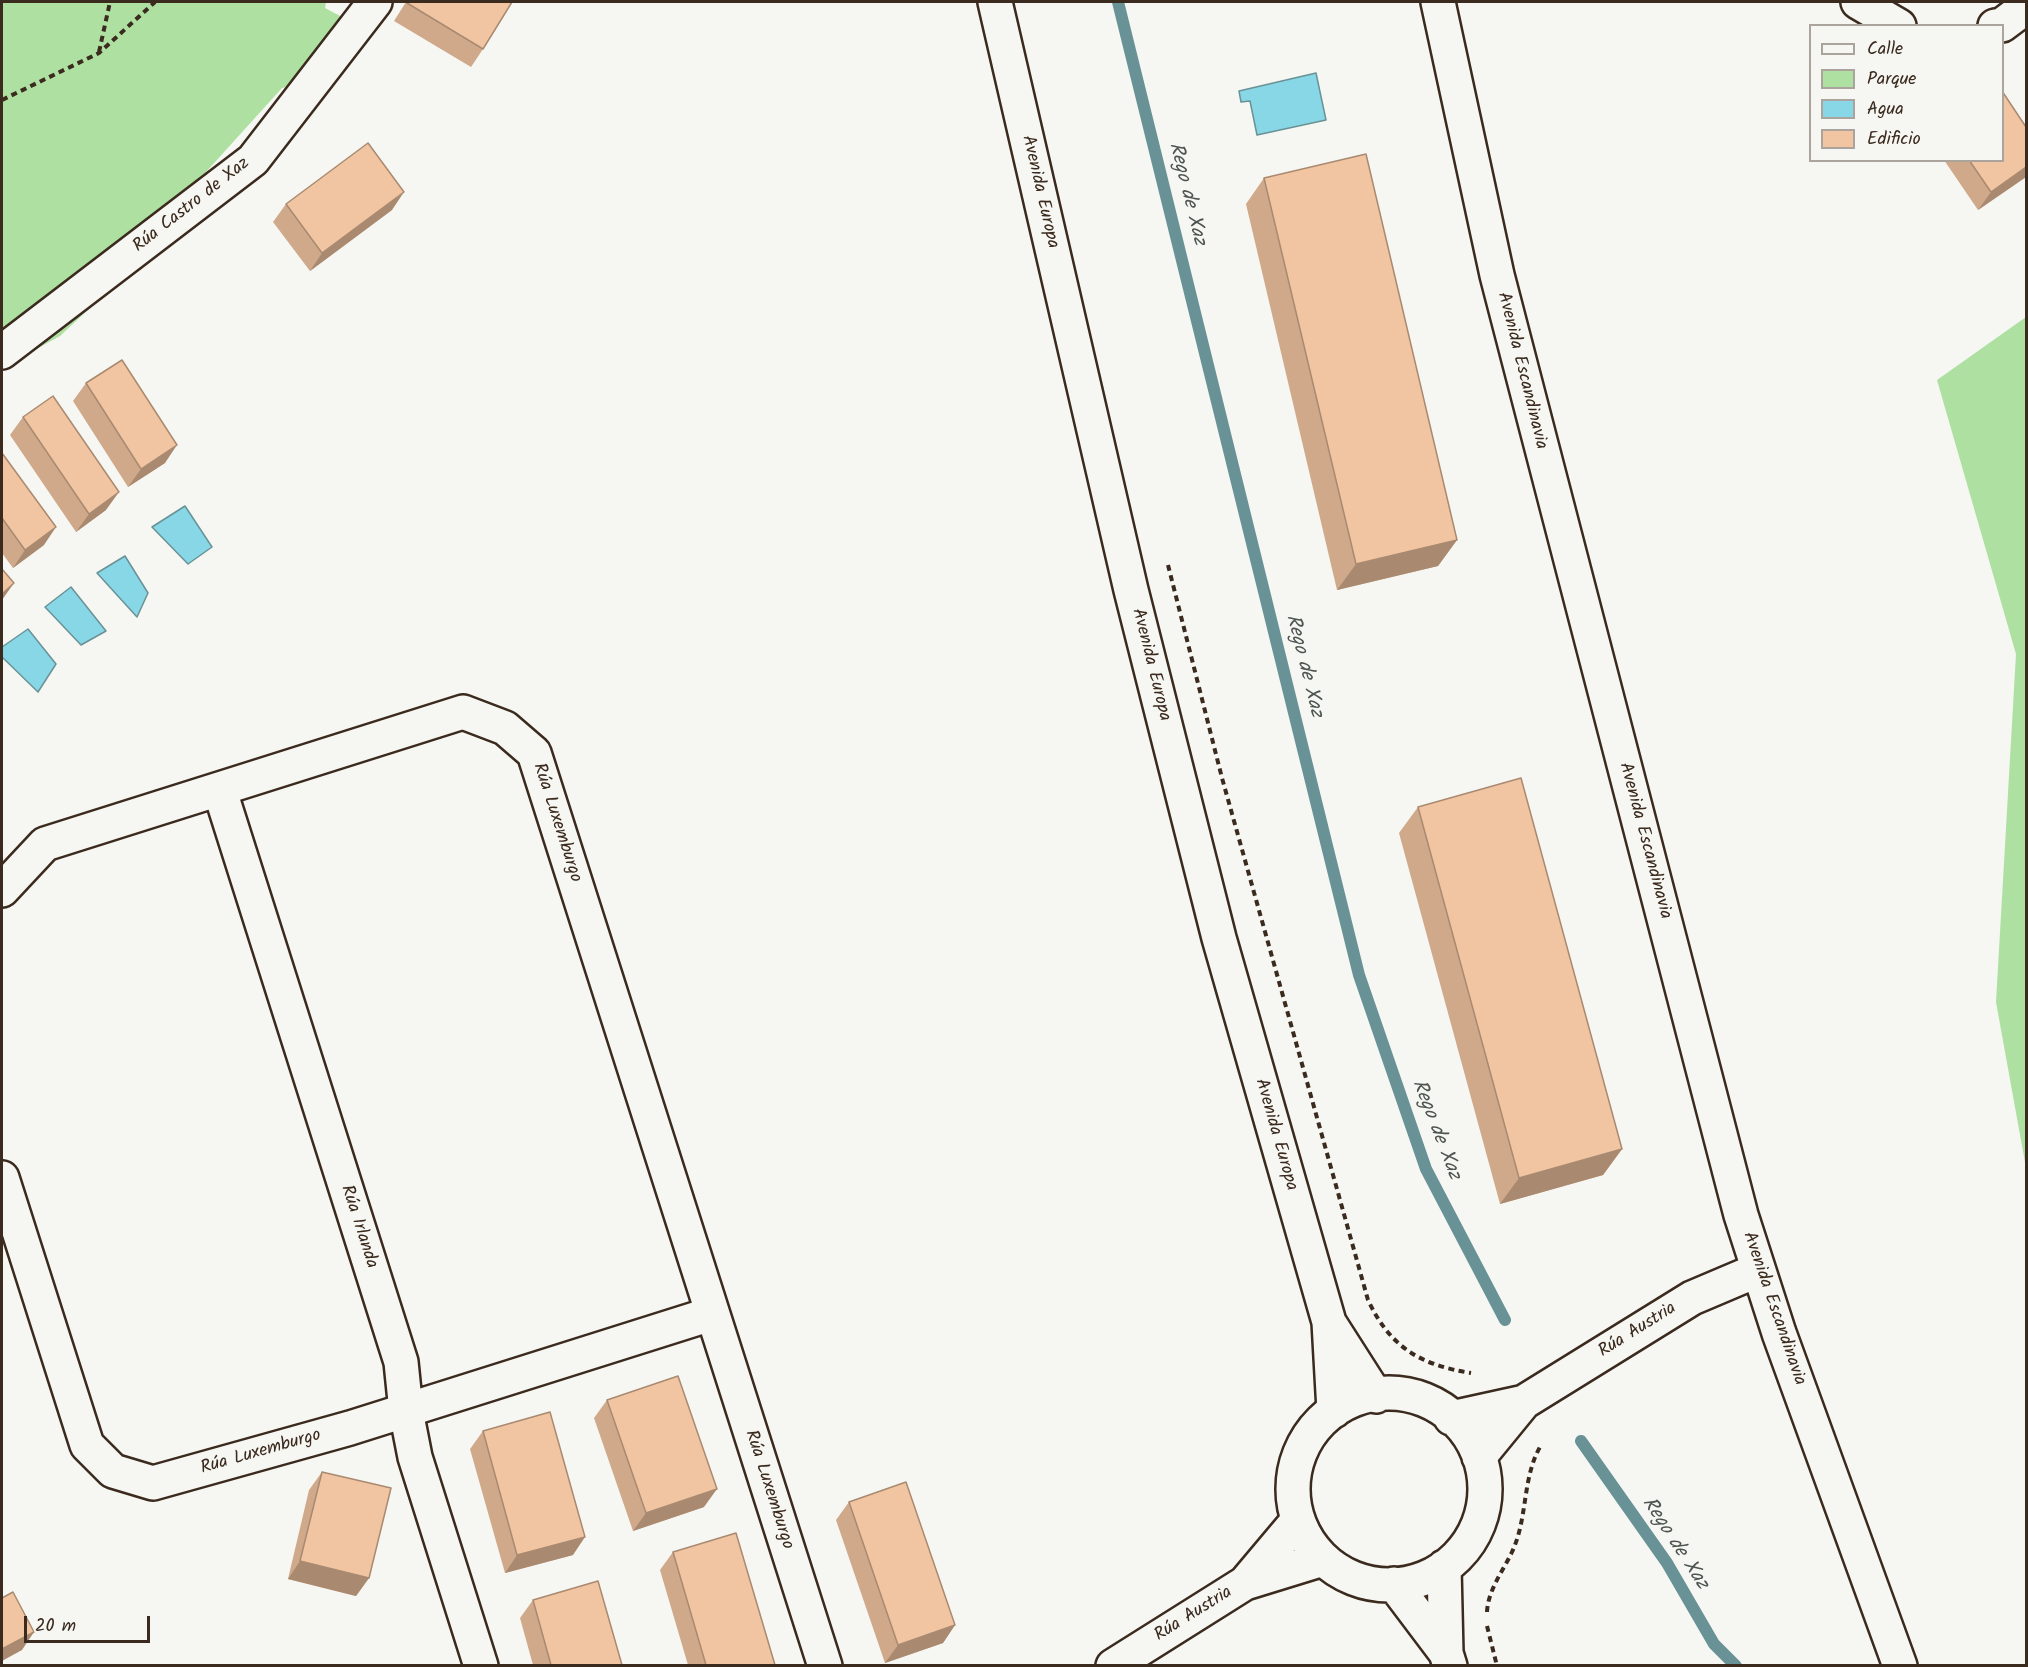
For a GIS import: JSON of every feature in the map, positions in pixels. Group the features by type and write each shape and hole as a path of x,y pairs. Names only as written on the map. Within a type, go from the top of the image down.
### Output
{"street":[{"name":"Rúa Castro de Xaz","path":"2,352 253,160 375,2"},
{"name":"Avenida Europa","path":"995,2 1131,590 1219,938 1329,1322 1334,1411"},
{"name":"Avenida Escandinavia","path":"1438,2 1497,275 1758,1270 1875,1601 1900,1665"},
{"path":"1858,2 1896,24"},
{"path":"2003,24 2026,7"},
{"name":"Rúa Luxemburgo","path":"2,890 45,844 220,791 463,712 505,728 534,753 711,1314 825,1665"},
{"name":"Rúa Irlanda","path":"220,791 401,1362 406,1411 418,1467 481,1665"},
{"name":"Rúa Luxemburgo","path":"2,1178 87,1445 113,1471 153,1483 406,1411 711,1314"},
{"name":"Rúa Austria","path":"1479,1457 1524,1402 1692,1298 1758,1270"},
{"name":"Avenida Europa","path":"1329,1322 1376,1396"},
{"path":"1390,1393 1414,1396 1438,1406 1470,1437 1479,1457 1486,1493 1481,1518 1468,1545 1444,1567 1428,1578 1384,1586 1356,1580 1335,1569 1323,1559 1305,1537 1298,1521 1293,1488 1302,1449 1317,1426 1334,1411 1352,1400 1376,1396 1390,1393"},
{"name":"Rúa Austria","path":"1451,1418 1524,1402"},
{"name":"Rúa Austria","path":"1133,1660 1245,1583 1298,1521"},
{"name":"Rúa Austria","path":"1245,1583 1323,1559"},
{"path":"1444,1567 1448,1659"},
{"path":"1394,1584 1448,1659"}],"path":[{"path":"99,53 110,2"},
{"path":"2,100 99,53 155,2"},
{"path":"1166,559 1222,778 1368,1300 1380,1325 1398,1345 1423,1359 1454,1370 1475,1373"},
{"path":"1497,1665 1487,1628 1486,1609 1521,1528 1528,1479 1534,1456 1544,1439"}],"green space":[{"path":"2,2 326,2 325,8 344,18 333,77 282,88 177,204 107,292 60,336 2,368"},
{"path":"2026,317 2026,1168 1996,1002 2016,654 1937,380"}],"water":[{"path":"1316,73 1326,120 1257,135 1250,101 1241,102 1239,91"},
{"path":"185,506 212,547 188,564 152,527"},
{"path":"125,556 148,593 137,617 97,573"},
{"path":"71,587 106,631 81,645 45,607"},
{"path":"28,629 56,664 38,692 2,657 2,647"}],"building":[{"path":"407,2 512,2 483,49"},
{"path":"2004,94 2026,127 2026,167 1991,192 1970,162 2004,162"},
{"path":"368,143 404,192 322,253 286,204"},
{"path":"1366,154 1457,540 1356,564 1264,178"},
{"path":"122,360 177,445 141,469 86,383"},
{"path":"53,396 119,492 89,514 23,417"},
{"path":"2,453 56,527 25,550 2,518"},
{"path":"2,569 14,583 2,594"},
{"path":"1521,778 1622,1149 1519,1178 1418,807"},
{"path":"678,1376 717,1489 646,1513 607,1400"},
{"path":"550,1412 585,1537 517,1555 483,1431"},
{"path":"322,1472 391,1488 369,1578 300,1561"},
{"path":"906,1482 955,1625 898,1645 849,1502"},
{"path":"736,1533 775,1665 706,1665 673,1552"},
{"path":"598,1581 622,1665 551,1665 533,1600"},
{"path":"13,1592 34,1632 2,1649 2,1598"}],"waterway":[{"name":"Rego de Xaz","path":"1118,2 1359,975 1426,1169 1505,1320"},
{"name":"Rego de Xaz","path":"1581,1441 1667,1563 1714,1644 1736,1666"}]}
